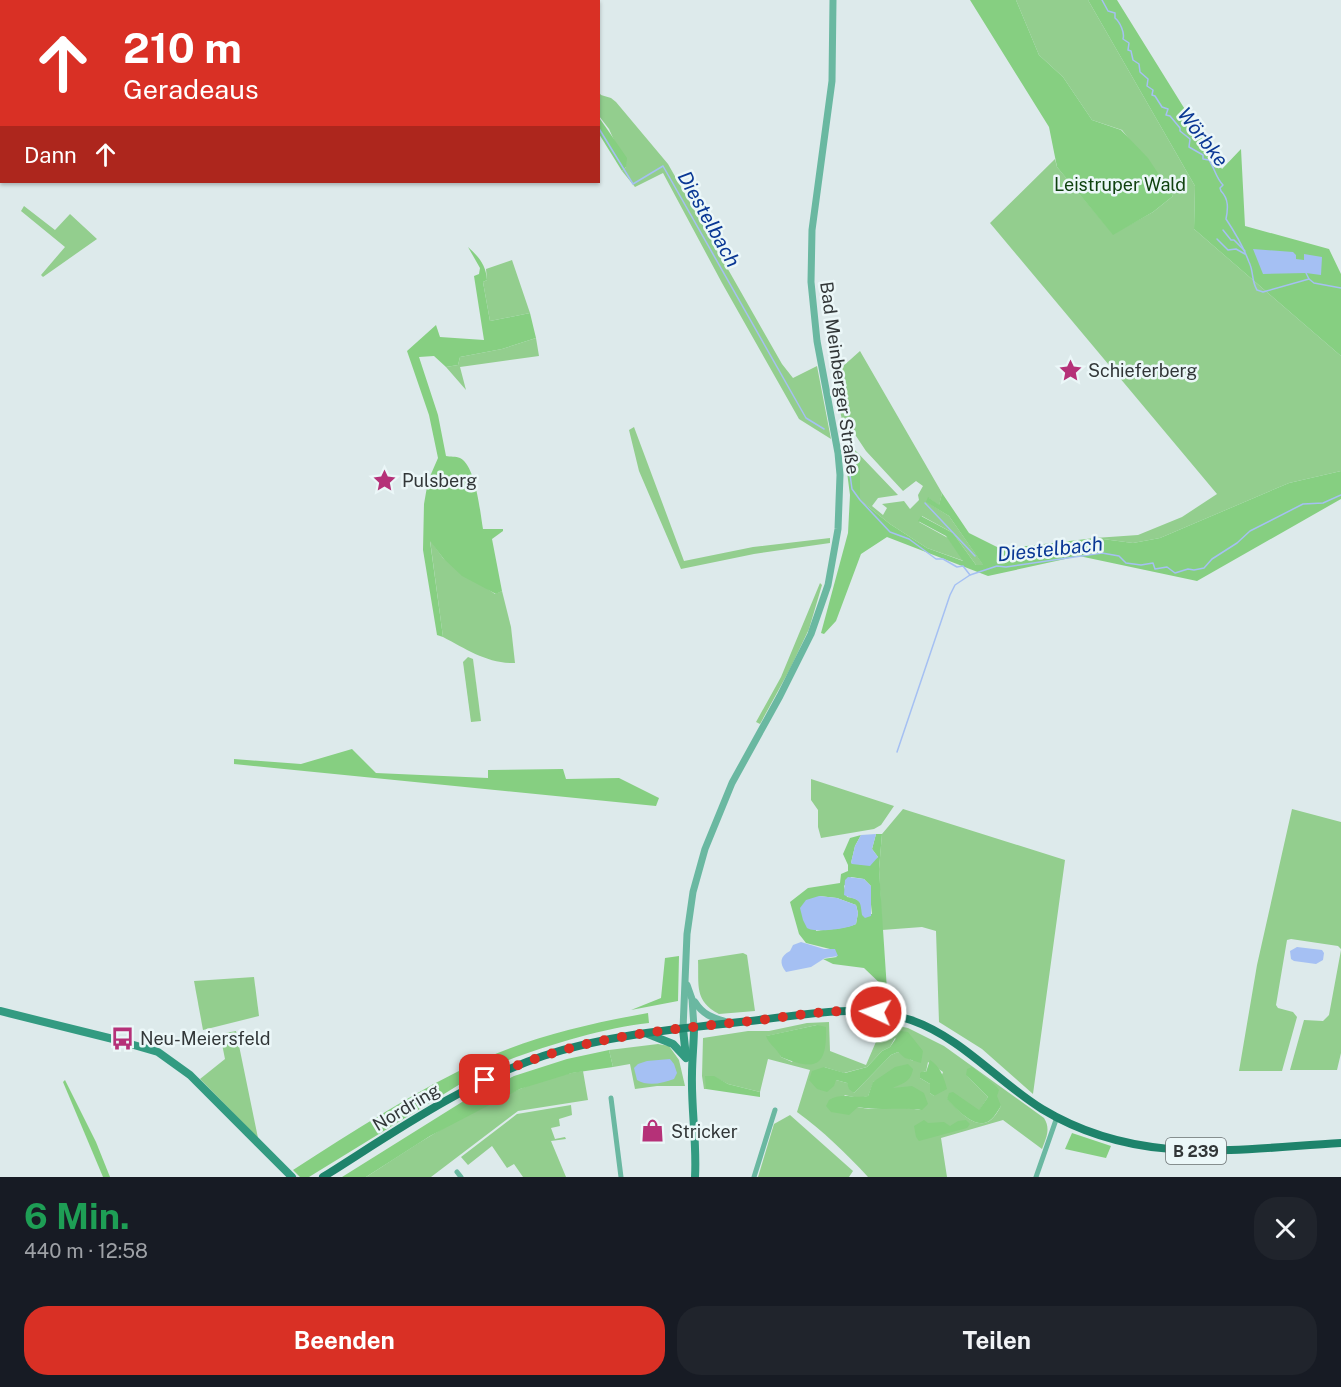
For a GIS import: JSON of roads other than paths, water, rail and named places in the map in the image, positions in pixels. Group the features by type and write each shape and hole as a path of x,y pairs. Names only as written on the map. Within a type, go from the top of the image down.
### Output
{"main road":[{"name":"B 239","path":"648,1034 852,1010 890,1014 913,1021 949,1038 1026,1098 1057,1118 1111,1139 1136,1146 1186,1151 1341,1143"},
{"path":"0,1011 158,1052 190,1075 290,1175"},
{"name":"Bad Meinberger Straße","path":"694,1028 692,1073 695,1177"},
{"name":"Bad Meinberger Straße","path":"683,1029 686,1058 692,1073"},
{"path":"648,1034 673,1044 686,1058"},
{"name":"Nordring","path":"323,1177 450,1099 517,1066 582,1045 648,1034"}],"street":[{"name":"Bad Meinberger Straße","path":"683,1029 687,927 693,892 705,849 732,783 811,634 828,585 835,547 840,502 839,464 835,430 817,341 811,282 814,210 832,81 833,0"},
{"name":"Bad Meinberger Straße","path":"686,982 692,999 694,1028"},
{"path":"692,999 702,1012 711,1018 730,1023"},
{"path":"611,1098 621,1177"},
{"path":"754,1177 775,1110"},
{"path":"1036,1177 1057,1118"}],"water":[{"path":"1253,249 1293,252 1296,259 1304,260 1304,254 1322,257 1321,275 1263,274"},
{"path":"876,834 872,849 878,857 870,866 852,864 855,846 861,835"},
{"path":"848,877 864,879 871,886 871,916 865,918 858,901 844,895 845,880"},
{"path":"819,896 837,898 856,905 858,913 856,924 831,930 807,928 800,908 806,900"},
{"path":"801,942 824,949 835,949 838,956 825,958 811,967 786,972 782,966 782,957 790,951 793,945"},
{"path":"1297,947 1322,950 1323,960 1316,964 1294,961 1291,959 1290,951"},
{"path":"670,1059 677,1073 674,1079 651,1084 637,1080 634,1068 638,1064"}],"waterway":[{"name":"Wörbke","path":"1102,0 1108,11 1115,13 1115,18 1123,31 1123,39 1129,43 1128,50 1131,51 1133,60 1139,64 1140,72 1148,79 1147,86 1153,90 1152,95 1162,107 1168,109 1166,115 1170,116 1180,131 1190,139 1189,147 1203,155 1203,159 1209,160 1223,185 1220,188 1227,201 1226,219 1247,256 1257,290 1263,292 1309,279 1314,283 1341,288"},
{"name":"Diestelbach","path":"600,130 633,184 663,166 806,418 824,429"},
{"path":"1223,230 1245,251"},
{"path":"1217,239 1228,250 1236,249 1245,254"},
{"name":"Wörbke","path":"1306,273 1309,279"},
{"name":"Diestelbach","path":"845,439 852,489 860,500 890,532 909,539 936,559 943,559 957,567 963,566 970,575 997,566 1006,567 1102,553 1119,556 1126,563 1141,565 1153,563 1155,569 1167,567 1175,573 1204,568 1212,559 1237,543 1250,531 1303,504 1323,503 1341,495"},
{"path":"925,503 975,556"},
{"path":"897,752 950,595 955,585 970,575"}],"place":[{"name":"Schieferberg","path":"1070,370"},
{"name":"Pulsberg","path":"384,480"},
{"name":"Neu-Meiersfeld","path":"122,1038"},
{"name":"Stricker","path":"653,1131"}],"park label":[{"name":"Leistruper Wald","path":"1120,184"}]}
